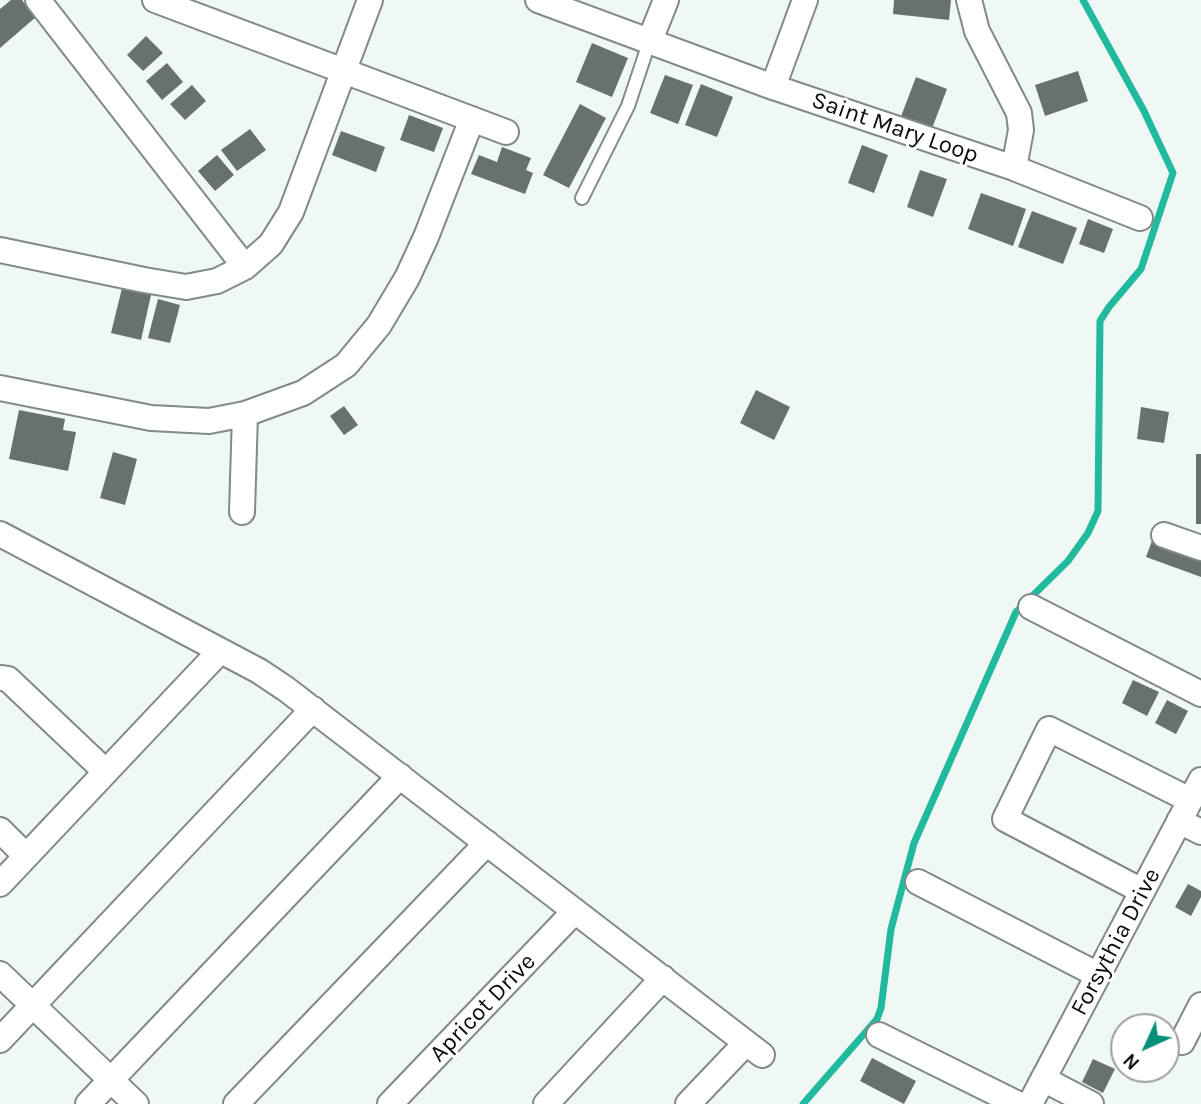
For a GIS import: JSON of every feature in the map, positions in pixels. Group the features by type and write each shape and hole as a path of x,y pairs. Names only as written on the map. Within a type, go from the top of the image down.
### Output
{"street":[{"path":"38,0 245,267"},
{"path":"155,0 506,132"},
{"path":"0,250 144,281 186,287 217,281 245,267 271,244 291,212 370,0"},
{"name":"Saint Mary Loop","path":"538,0 773,87 1014,168 1140,218"},
{"path":"650,40 666,0"},
{"path":"773,87 805,0"},
{"path":"969,0 977,30 1019,113 1021,130 1014,168"},
{"path":"0,388 151,418 209,421 245,414 303,393 346,365 379,325 407,278 426,237 472,120"},
{"path":"242,512 245,414"},
{"path":"0,534 259,671 313,709 754,1049 688,1104"},
{"path":"1164,535 1201,548"},
{"path":"1031,607 1201,694"},
{"path":"0,884 220,651"},
{"path":"0,678 8,679 106,772"},
{"path":"0,1040 313,709"},
{"path":"1142,891 1005,819 1049,729 1193,808"},
{"path":"88,1104 400,776"},
{"name":"Forsythia Drive","path":"1030,1104 1142,891 1193,808"},
{"path":"0,830 26,856"},
{"path":"236,1104 486,843"},
{"path":"918,882 1098,975"},
{"name":"Apricot Drive","path":"395,1102 575,911"},
{"path":"0,974 136,1104"},
{"path":"546,1104 663,978"},
{"path":"1182,1042 1201,1005"},
{"path":"879,1035 1018,1104"},
{"path":"1044,1079 1091,1104"}],"lane":[{"path":"582,198 628,106 650,40"}],"building":[{"path":"11,0 22,0 36,17 0,48 0,9"},
{"path":"894,0 951,0 949,20 893,14"},
{"path":"146,36 163,53 143,71 127,55"},
{"path":"592,43 628,58 612,97 576,82"},
{"path":"167,63 183,82 162,100 146,81"},
{"path":"1078,71 1088,101 1045,116 1035,85"},
{"path":"665,75 693,85 678,124 650,113"},
{"path":"916,77 947,89 931,131 900,119"},
{"path":"701,84 733,97 717,137 685,125"},
{"path":"192,85 206,101 185,120 170,104"},
{"path":"580,104 606,118 569,188 543,175"},
{"path":"409,115 443,128 434,152 400,140"},
{"path":"250,129 266,150 237,171 221,150"},
{"path":"341,131 385,147 376,172 332,155"},
{"path":"862,145 888,155 874,193 848,183"},
{"path":"502,147 531,158 526,170 533,173 525,194 471,174 479,155 497,162"},
{"path":"217,155 234,175 215,191 198,171"},
{"path":"920,170 947,179 933,217 907,207"},
{"path":"981,193 1026,209 1013,246 968,229"},
{"path":"1032,211 1077,228 1063,264 1018,247"},
{"path":"1088,219 1113,229 1104,253 1079,244"},
{"path":"122,288 151,295 141,340 111,333"},
{"path":"158,299 180,305 170,343 148,338"},
{"path":"756,390 790,407 774,440 740,423"},
{"path":"344,406 358,425 344,435 330,416"},
{"path":"1141,407 1169,412 1164,443 1137,439"},
{"path":"19,410 65,419 63,430 76,432 68,471 9,459"},
{"path":"113,452 137,459 125,505 100,498"},
{"path":"1196,454 1201,454 1201,524 1196,524"},
{"path":"1153,538 1201,556 1201,577 1146,557"},
{"path":"1133,680 1159,692 1147,716 1122,703"},
{"path":"1167,700 1188,711 1176,734 1155,723"},
{"path":"1188,884 1201,891 1201,897 1191,916 1175,907"},
{"path":"872,1058 916,1081 904,1104 860,1081"},
{"path":"1093,1059 1110,1067 1110,1079 1103,1093 1082,1082"}],"waterway":[{"path":"803,1104 877,1019 881,1008 891,929 914,843 1016,612 1068,561 1088,533 1098,511 1100,321 1141,269 1173,173 1144,111 1083,0"}]}
